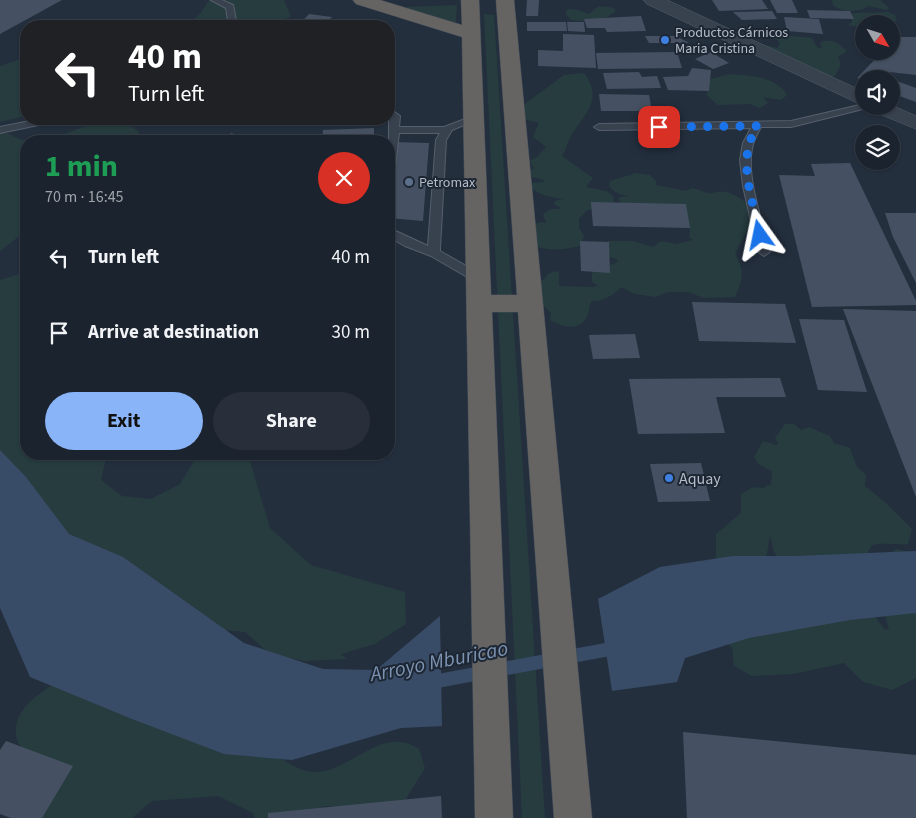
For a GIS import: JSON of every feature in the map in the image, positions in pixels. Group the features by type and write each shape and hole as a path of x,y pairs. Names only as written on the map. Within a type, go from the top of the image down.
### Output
{"highway":[{"path":"362,0 471,34"},
{"path":"470,0 494,818"},
{"path":"505,0 573,818"},
{"path":"479,304 530,303"}],"street":[{"path":"653,0 855,96"},
{"path":"898,115 916,123"}],"lane":[{"path":"215,0 230,7 232,20"},
{"path":"599,127 791,124 855,109"},
{"path":"394,130 446,130 474,119"},
{"path":"0,130 24,125"},
{"path":"393,135 394,125"},
{"path":"758,126 746,149 745,164 764,252"},
{"path":"435,253 441,140 446,130"},
{"path":"395,235 435,253 478,278"}],"green space":[{"path":"209,0 284,0 291,17 282,20 192,20 200,14"},
{"path":"832,0 880,0 889,8 886,10 869,6 860,10 846,11 833,5"},
{"path":"457,5 456,23 403,7"},
{"path":"599,6 615,9 615,12 605,18 589,21 571,20 565,13 568,9 589,14"},
{"path":"888,12 895,15 855,15 855,26 848,25 852,22 852,13"},
{"path":"484,14 494,15 545,818 522,818"},
{"path":"772,34 812,38 817,47 822,49 820,43 831,41 838,43 847,51 838,57 841,64 835,76 828,78 810,66 787,60 758,48 766,45 777,48 780,44 778,40 771,38"},
{"path":"20,59 20,117 0,122 0,66"},
{"path":"584,73 590,83 592,100 590,107 570,138 562,156 593,178 586,187 606,191 613,196 614,202 608,209 587,210 579,219 579,228 584,236 580,246 556,250 545,249 532,245 534,224 546,223 543,215 551,209 562,209 554,204 555,201 563,199 550,197 530,187 530,183 543,182 544,180 532,177 530,171 534,168 529,161 537,157 546,147 533,137 539,123 524,119 522,110 526,103 564,75"},
{"path":"729,74 753,76 767,80 780,87 786,93 786,96 781,100 763,97 768,103 760,108 750,104 718,105 706,95 708,92 705,86 711,79"},
{"path":"89,125 124,125 133,127 139,132 139,135 61,135"},
{"path":"0,130 20,139 20,236 0,251"},
{"path":"636,173 650,175 656,181 656,185 686,191 692,188 707,193 724,192 738,197 746,203 750,210 750,217 749,225 735,253 742,270 742,275 735,297 704,298 688,292 668,292 655,297 635,294 621,287 608,297 592,301 586,319 576,326 570,327 557,324 550,320 551,313 534,297 533,279 543,280 549,273 559,271 559,286 595,287 597,285 592,282 592,271 616,263 618,260 603,254 608,241 633,241 653,247 661,241 677,244 693,240 689,237 690,229 684,224 620,206 619,197 628,197 615,192 609,186 610,181"},
{"path":"20,274 20,460 106,460 101,480 122,496 151,499 180,484 196,460 250,460 270,528 311,565 405,592 406,624 375,644 341,654 347,659 304,661 270,654 245,632 173,626 0,500 0,280"},
{"path":"785,424 794,424 801,430 809,427 830,436 834,443 850,448 857,467 866,475 865,486 886,503 912,529 908,544 876,544 872,545 866,556 784,565 774,552 770,535 767,554 756,570 716,571 716,534 741,513 741,494 753,487 763,488 771,484 772,471 758,464 754,457 763,441 777,445 778,443 775,438"},
{"path":"896,549 913,553 916,557 916,678 892,690 863,682 844,663 794,674 752,676 734,666 732,648 723,640 863,609 877,619 884,629 889,630 886,618 876,607 885,557"},
{"path":"58,682 275,754 301,769 312,772 331,769 375,747 396,742 413,745 419,749 425,768 401,807 325,806 299,818 255,818 253,813 218,796 152,801 132,818 18,818 55,777 20,745 16,732 17,722 26,706 34,698"}],"water":[{"path":"0,450 26,477 69,534 123,557 244,643 323,669 376,670 440,616 444,726 401,728 292,760 224,754 30,677 0,608"},
{"path":"916,551 916,613 850,620 749,638 685,658 677,682 612,691 598,599 660,567 733,556 796,556"}],"pier":[{"path":"440,614 443,616 446,726 442,728"}],"building":[{"path":"0,0 62,0 26,20 20,20 20,23 0,34"},
{"path":"527,0 539,0 538,16 526,16"},
{"path":"712,0 762,0 768,9 719,11"},
{"path":"770,0 792,0 798,13 777,13"},
{"path":"807,10 850,11 854,19 810,18"},
{"path":"772,11 777,19 742,20 733,12"},
{"path":"309,14 332,17 329,20 304,20"},
{"path":"641,16 646,31 607,32 605,28 587,28 584,19"},
{"path":"784,17 819,19 823,34 787,31"},
{"path":"527,22 566,22 567,31 527,31"},
{"path":"567,22 584,22 585,32 568,31"},
{"path":"563,34 594,35 596,68 538,66 538,50 563,51"},
{"path":"645,36 676,36 689,43 649,43"},
{"path":"900,37 916,37 916,75 900,73 900,70 865,70 874,60 900,60"},
{"path":"677,52 682,68 598,69 596,53"},
{"path":"711,52 729,63 713,69 695,59"},
{"path":"692,68 711,70 709,91 668,90 663,77 688,76"},
{"path":"639,72 642,77 657,76 661,88 607,89 603,73"},
{"path":"900,82 916,88 916,102 900,96"},
{"path":"599,94 649,95 652,111 601,111"},
{"path":"374,128 374,135 323,135 323,130"},
{"path":"395,142 429,143 423,221 395,219"},
{"path":"850,163 916,301 916,305 812,307 779,175 815,176 811,164"},
{"path":"591,202 686,204 690,228 593,226"},
{"path":"885,213 916,213 916,283 893,237"},
{"path":"580,241 609,242 610,273 581,271"},
{"path":"692,302 785,304 796,343 699,341"},
{"path":"843,309 916,311 916,497"},
{"path":"799,319 844,320 867,392 818,390"},
{"path":"635,334 640,358 593,359 589,335"},
{"path":"780,378 786,397 716,397 725,433 638,434 629,379"},
{"path":"701,463 710,501 658,502 650,464"},
{"path":"683,732 916,755 916,818 687,818"},
{"path":"6,741 73,766 42,818 11,818 0,814 0,750"},
{"path":"441,796 442,818 268,818 268,813"}],"waterway":[{"name":"Arroyo Mburicao","path":"427,683 621,647"}],"place":[{"name":"Productos Cárnicos Maria Cristina","path":"665,40"},
{"name":"Petromax","path":"409,182"},
{"name":"Aquay","path":"669,478"}],"route":[{"path":"659,127 758,126 746,149 745,164 760,235"}]}
